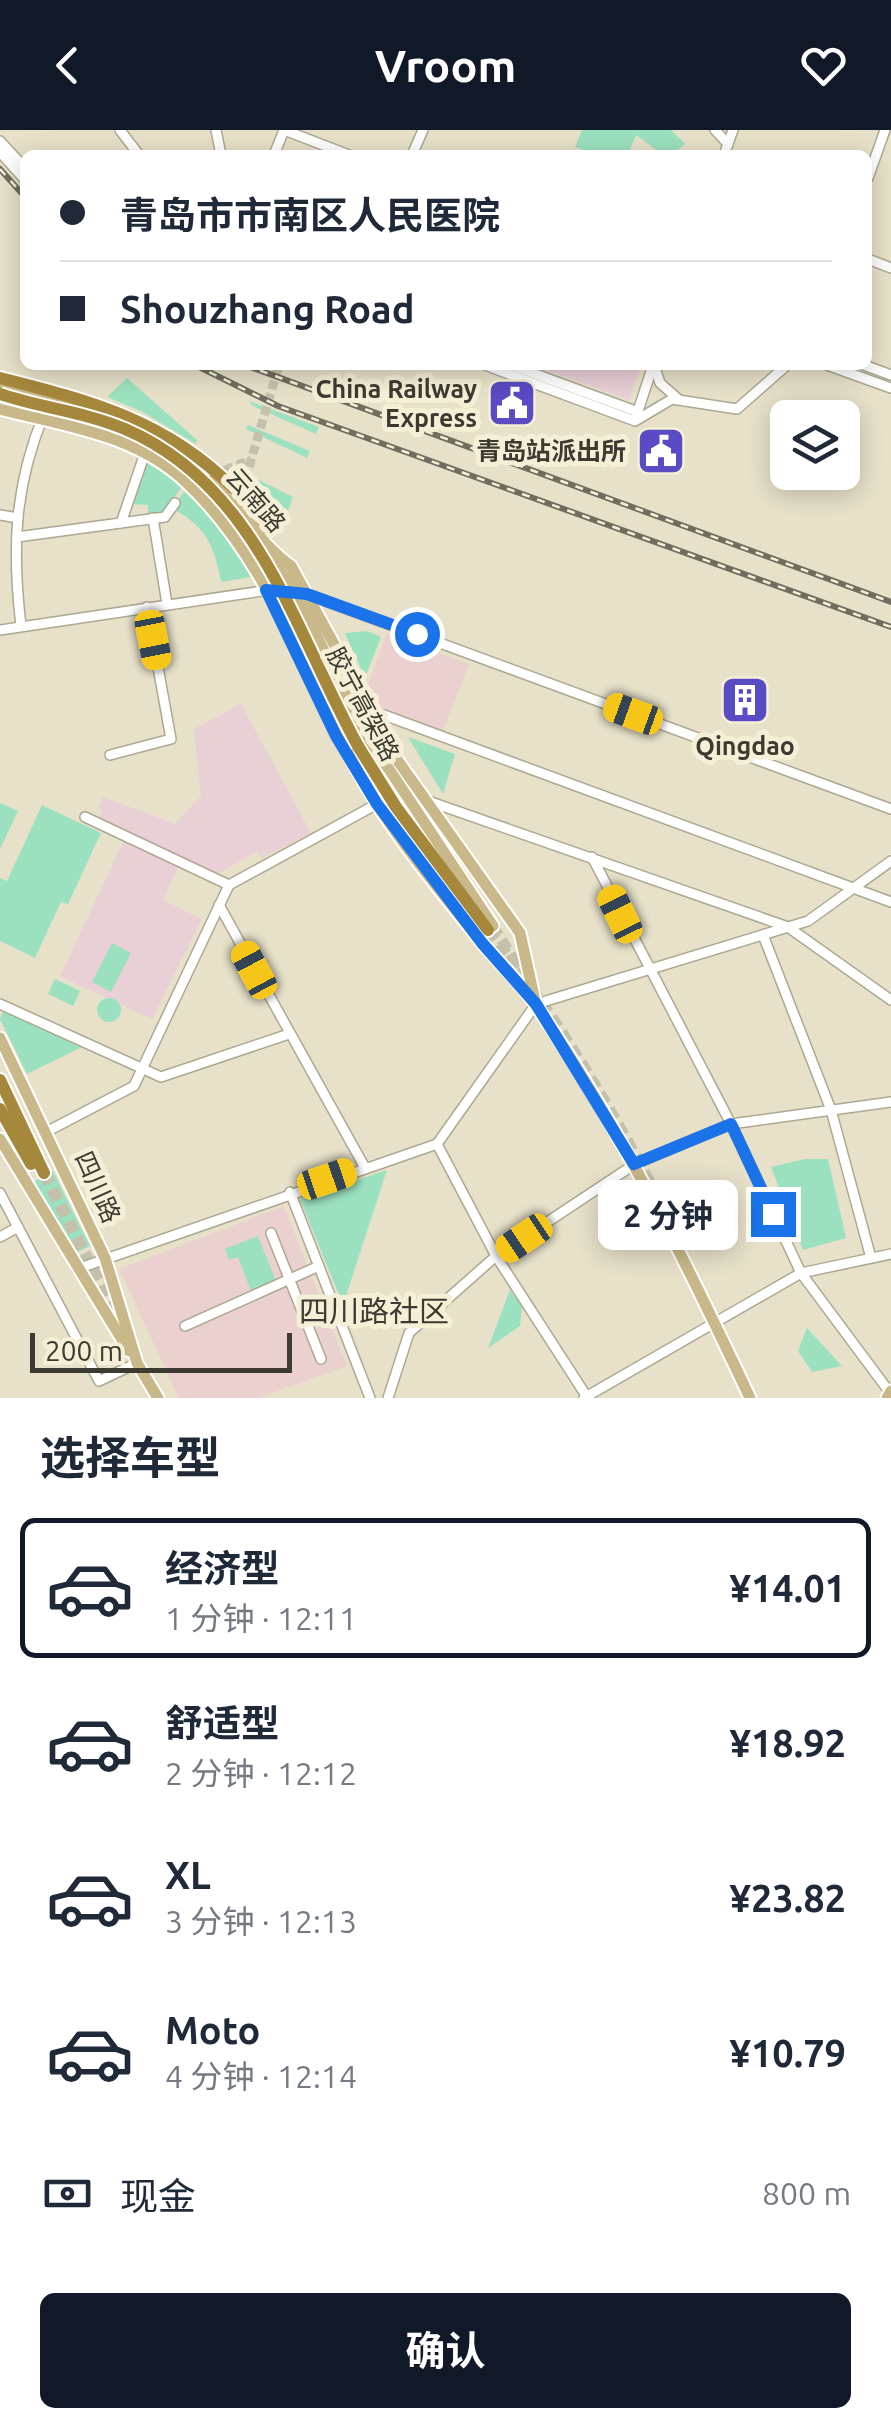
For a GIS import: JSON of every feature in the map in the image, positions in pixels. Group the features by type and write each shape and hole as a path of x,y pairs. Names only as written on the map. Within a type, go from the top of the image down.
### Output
{"highway":[{"path":"0,382 87,400 166,434 233,488"},
{"name":"胶宁高架路","path":"0,394 125,430 170,454 215,491 261,552 358,746 396,808 491,928"},
{"path":"0,1080 41,1175 0,1109"}],"main road":[{"name":"云南路","path":"0,382 110,416 172,448 232,501 265,548"},
{"name":"云南路","path":"0,408 93,431 145,453 185,480 232,530 266,590 336,736 377,804 482,943 536,1004 634,1164 750,1398"},
{"path":"233,488 257,517 265,548 301,593 363,730 491,928"},
{"name":"云南路","path":"301,593 371,716 425,800 520,933 536,1004"},
{"name":"四川路","path":"0,1038 48,1131 105,1258 136,1362 158,1398"},
{"path":"0,1139 136,1362"}],"street":[{"path":"12,130 0,140 20,162"},
{"path":"120,130 135,150"},
{"path":"284,130 335,150"},
{"path":"716,130 726,150"},
{"path":"726,150 733,130"},
{"path":"872,167 885,130"},
{"path":"0,152 20,174"},
{"path":"500,370 636,416 678,399 737,409 780,370"},
{"path":"523,370 636,416"},
{"path":"636,416 652,370"},
{"path":"656,370 660,384 678,399"},
{"path":"841,370 891,388"},
{"path":"21,626 17,537 20,484 50,399"},
{"path":"120,523 145,453"},
{"path":"17,537 164,516 175,503"},
{"path":"0,515 18,518"},
{"path":"153,518 167,604"},
{"path":"0,630 266,590 301,593 891,809"},
{"path":"110,755 171,740 147,607"},
{"path":"371,716 384,716 891,902"},
{"path":"425,800 788,928 891,1000"},
{"path":"48,1131 134,1086 229,885 377,804"},
{"path":"85,817 229,885"},
{"path":"592,857 731,1124 801,1273 890,1394"},
{"path":"76,1269 436,1144 536,1004 808,921 891,861"},
{"path":"219,904 364,1166"},
{"path":"763,936 831,1110 871,1258"},
{"path":"0,1004 161,1077 289,1034"},
{"path":"388,1398 409,1333 496,1256 634,1164 731,1124 891,1102"},
{"path":"436,1144 496,1256 586,1397 713,1320 801,1273 891,1254"},
{"path":"290,1192 370,1398"},
{"path":"0,1193 99,1381 136,1362"},
{"path":"0,1237 18,1227"},
{"path":"271,1233 321,1359"},
{"path":"184,1326 319,1266"}],"shaded area":[{"path":"547,370 640,370 629,400"},
{"path":"386,634 469,664 443,731 376,706 367,688"},
{"path":"241,704 311,833 262,858 257,851 215,876 180,863 163,900 202,919 152,1019 60,976 126,836 97,821 102,810 98,808 103,797 175,824 201,796 194,729"},
{"path":"284,1206 347,1366 258,1398 179,1398 119,1269"}],"green space":[{"path":"582,130 671,130 685,144 678,150 656,150 636,135 630,150 575,147"},
{"path":"127,378 197,440 196,444 141,411 107,397"},
{"path":"249,401 319,427 316,434 253,406"},
{"path":"248,425 310,451 307,458 246,429"},
{"path":"147,463 183,485 164,513 148,514 148,505 131,504"},
{"path":"259,480 293,497 288,511 255,490"},
{"path":"186,490 229,534 251,577 221,582 206,538 193,522 171,508"},
{"path":"367,631 381,637 365,678 345,633"},
{"path":"408,737 455,754 443,794"},
{"path":"0,803 18,811 0,849"},
{"path":"42,805 101,833 68,904 61,902 35,958 0,941 0,878 7,881"},
{"path":"112,943 131,953 111,992 92,982"},
{"path":"55,979 80,991 73,1006 48,994"},
{"path":"109,998 121,1010 109,1022 97,1010"},
{"path":"3,1011 82,1047 27,1074 0,1019"},
{"path":"805,1159 828,1159 846,1238 803,1250 771,1167"},
{"path":"387,1170 343,1305 300,1199"},
{"path":"53,1171 90,1246 78,1252 33,1182"},
{"path":"258,1236 276,1281 251,1291 238,1257 229,1260 225,1249"},
{"path":"510,1290 522,1307 520,1326 488,1348"},
{"path":"807,1328 842,1366 812,1372 798,1351"}],"tunnel":[{"path":"249,467 278,370"},
{"path":"212,475 251,460"},
{"path":"493,926 525,978"},
{"path":"488,930 588,1074 673,1229"},
{"path":"44,1173 122,1327"}],"railway":[{"path":"0,169 20,191"},
{"path":"205,370 278,406 891,627"},
{"path":"259,370 891,602"}],"place":[{"name":"China Railway Express","path":"512,403"},
{"name":"青岛站派出所","path":"661,451"},
{"name":"Qingdao","path":"745,700"}],"district":[{"name":"四川路社区","path":"374,1312"}],"route":[{"path":"417,634 321,598 266,590 302,656 336,736 377,804 482,943 536,1004 634,1164 731,1124 773,1214"}]}
